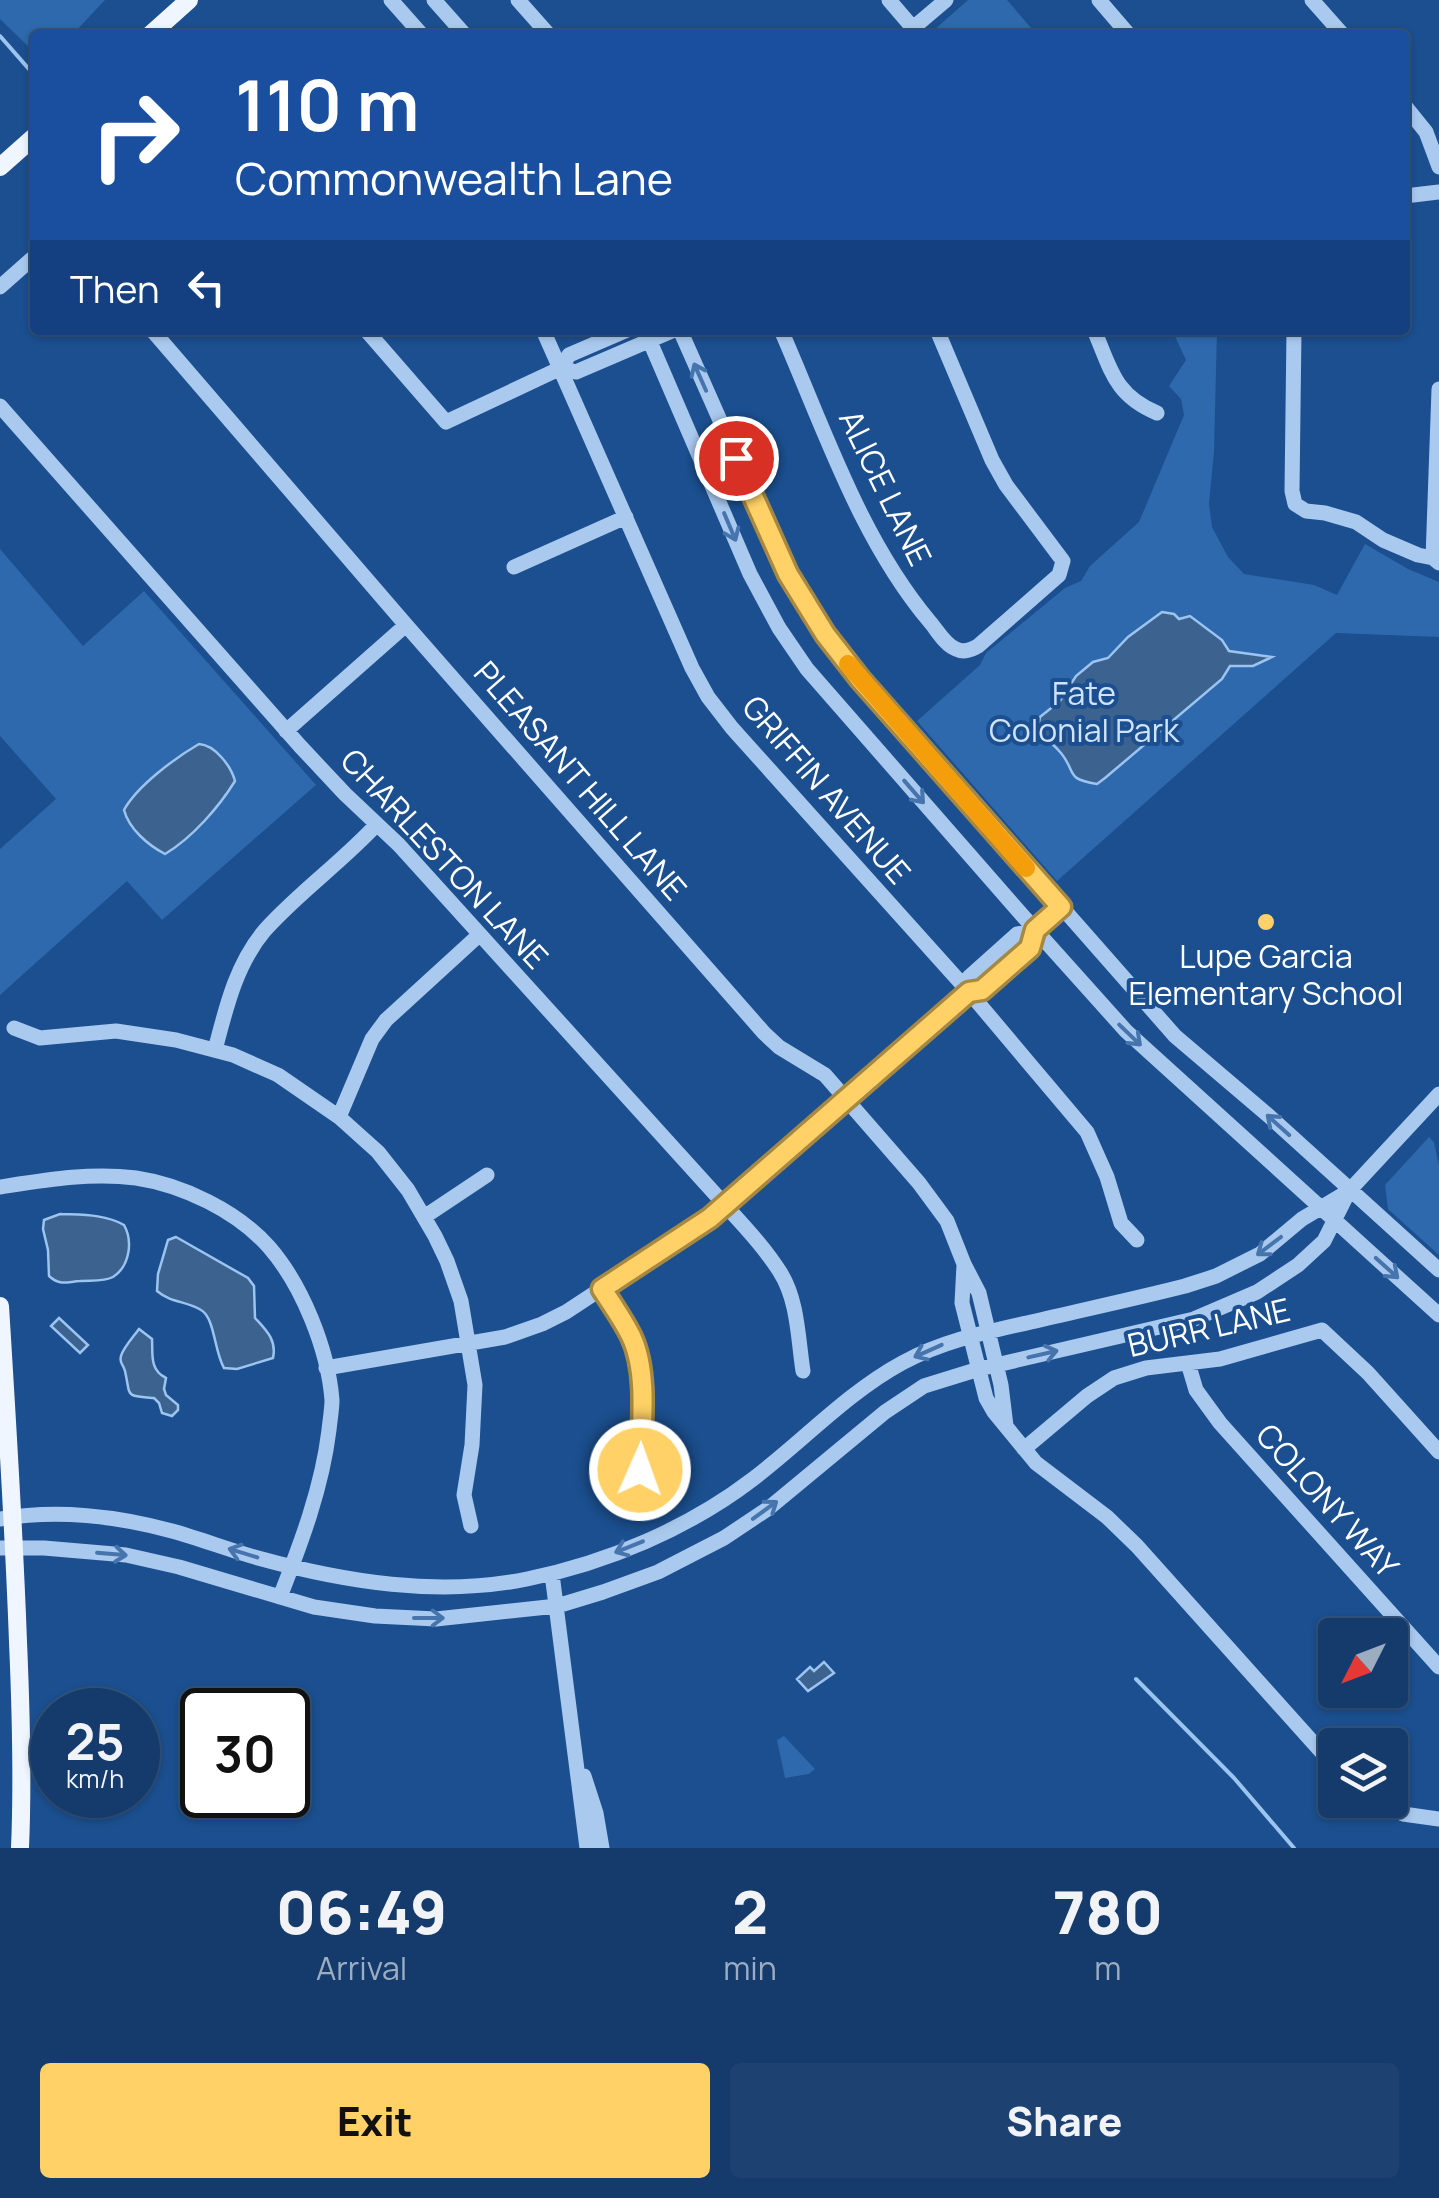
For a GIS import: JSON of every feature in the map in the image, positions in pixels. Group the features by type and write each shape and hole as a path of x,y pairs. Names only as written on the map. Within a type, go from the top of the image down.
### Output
{"main road":[{"path":"156,30 189,0"},
{"path":"0,167 30,140"},
{"path":"0,1306 7,1548 21,1715 20,1848"}],"street":[{"path":"391,0 418,30"},
{"path":"434,0 460,30"},
{"path":"518,0 545,30"},
{"path":"889,0 914,30"},
{"path":"918,30 946,0"},
{"path":"1312,0 1339,30"},
{"path":"1103,2 1125,30"},
{"path":"1410,112 1426,132 1439,167"},
{"path":"1410,195 1439,192"},
{"path":"0,287 30,260"},
{"name":"PLEASANT HILL LANE","path":"156,335 764,1033 779,1047 825,1075 918,1184 946,1221 980,1293 1006,1410 1006,1426"},
{"path":"370,335 446,422 560,368 569,356 617,335"},
{"name":"GRIFFIN AVENUE","path":"545,335 708,697 1088,1132 1121,1224 1137,1240"},
{"path":"679,335 788,574 825,634 860,679 1176,1036 1439,1270"},
{"name":"ALICE LANE","path":"783,335 879,549 910,599 951,646 964,651 978,646 1060,576 1064,566 1062,556 1020,504 992,460 939,335"},
{"path":"1096,335 1123,391 1139,406 1156,412"},
{"path":"1294,335 1292,491 1296,504 1306,512 1356,522 1383,540 1437,559 1439,389"},
{"path":"560,368 576,372 647,336 750,574 786,639 822,686 1126,1031 1439,1315"},
{"name":"CHARLESTON LANE","path":"0,406 286,731 399,845 725,1205 782,1274 794,1306 803,1371"},
{"path":"514,567 626,518"},
{"path":"286,731 406,626"},
{"path":"215,1050 242,965 264,932 377,824"},
{"path":"326,1368 505,1337 566,1312 710,1218 969,992 982,990 1030,948 1035,930 1061,907"},
{"path":"339,1117 372,1040 409,998 478,935"},
{"path":"14,1028 40,1038 116,1031 176,1040 233,1055 278,1075 339,1117 378,1152 424,1217 441,1248 461,1301 475,1385 464,1495 471,1526"},
{"path":"7,1548 126,1554 314,1606 375,1616 436,1620 557,1606 658,1572 724,1538 768,1508 884,1412 938,1380 1176,1323 1225,1308 1257,1292 1298,1265 1324,1241 1349,1191 1439,1094"},
{"path":"424,1217 487,1175"},
{"path":"0,1186 89,1176 134,1178 168,1185 243,1223 269,1248 316,1328 332,1402 319,1486 280,1597"},
{"path":"6,1518 74,1515 113,1520 169,1530 334,1577 409,1587 472,1585 552,1574 646,1540 707,1510 752,1480 880,1375 937,1346 1216,1276 1260,1254 1302,1219 1349,1191"},
{"name":"PLEASANT HILL LANE","path":"964,1264 962,1303 986,1398 994,1412 1046,1472 1137,1546 1318,1748"},
{"path":"602,1289 632,1338 639,1361 640,1470"},
{"name":"BURR LANE","path":"1024,1449 1114,1378 1146,1368 1230,1357 1322,1330 1368,1373 1439,1452"},
{"name":"COLONY WAY","path":"1188,1363 1196,1390 1220,1424 1439,1668"},
{"path":"707,1510 724,1538"},
{"path":"552,1574 588,1848"},
{"path":"575,1748 596,1813 602,1848"},
{"path":"1408,1815 1439,1819"}],"green space":[{"path":"0,0 105,0 77,30 30,30 30,48 0,19"},
{"path":"968,0 1007,0 1033,30 934,30"},
{"name":"Fate Colonial Park","path":"1174,335 1217,335 1209,504 1212,527 1228,557 1244,574 1314,585 1337,595 1365,544 1439,582 1439,637 1336,633 1057,881 917,721 980,665 986,653 1065,588 1081,581 1090,566 1139,522 1184,415 1181,399 1169,386 1186,360"},
{"path":"0,549 83,646 144,591 316,785 162,920 127,881 0,995 0,849 56,799 0,736"},
{"path":"1429,1137 1434,1142 1439,1166 1439,1255 1388,1209 1385,1185"},
{"path":"784,1736 815,1769 809,1774 785,1778 777,1740"}],"shaded area":[{"path":"1162,612 1179,619 1190,616 1222,640 1229,651 1272,657 1253,666 1230,666 1222,679 1105,778 1097,784 1080,780 1041,732 1040,717 1060,701 1076,676 1093,662 1108,658 1128,637"},
{"path":"199,744 222,757 235,781 204,821 165,854 140,836 124,810 147,782"},
{"path":"60,1214 101,1217 124,1225 128,1253 119,1272 105,1280 67,1282 49,1276 44,1220"},
{"path":"176,1237 248,1278 254,1286 255,1318 272,1341 273,1358 237,1369 224,1368 206,1314 157,1291 168,1240"},
{"path":"59,1318 88,1345 80,1353 51,1326"},
{"path":"139,1329 152,1339 154,1366 166,1378 166,1395 178,1405 172,1416 162,1413 154,1398 130,1393 121,1359"},
{"path":"824,1662 834,1673 808,1691 797,1679 810,1667 814,1671"}],"waterway":[{"path":"0,36 30,70"},
{"path":"1136,1679 1234,1778 1294,1848"}],"slow traffic":[{"path":"848,664 1026,868"}],"place":[{"name":"Lupe Garcia Elementary School","path":"1266,922"}],"route":[{"path":"640,1470 639,1361 632,1338 602,1289 710,1218 969,992 982,990 1030,948 1035,930 1061,907 825,634 788,574 736,458"}]}
